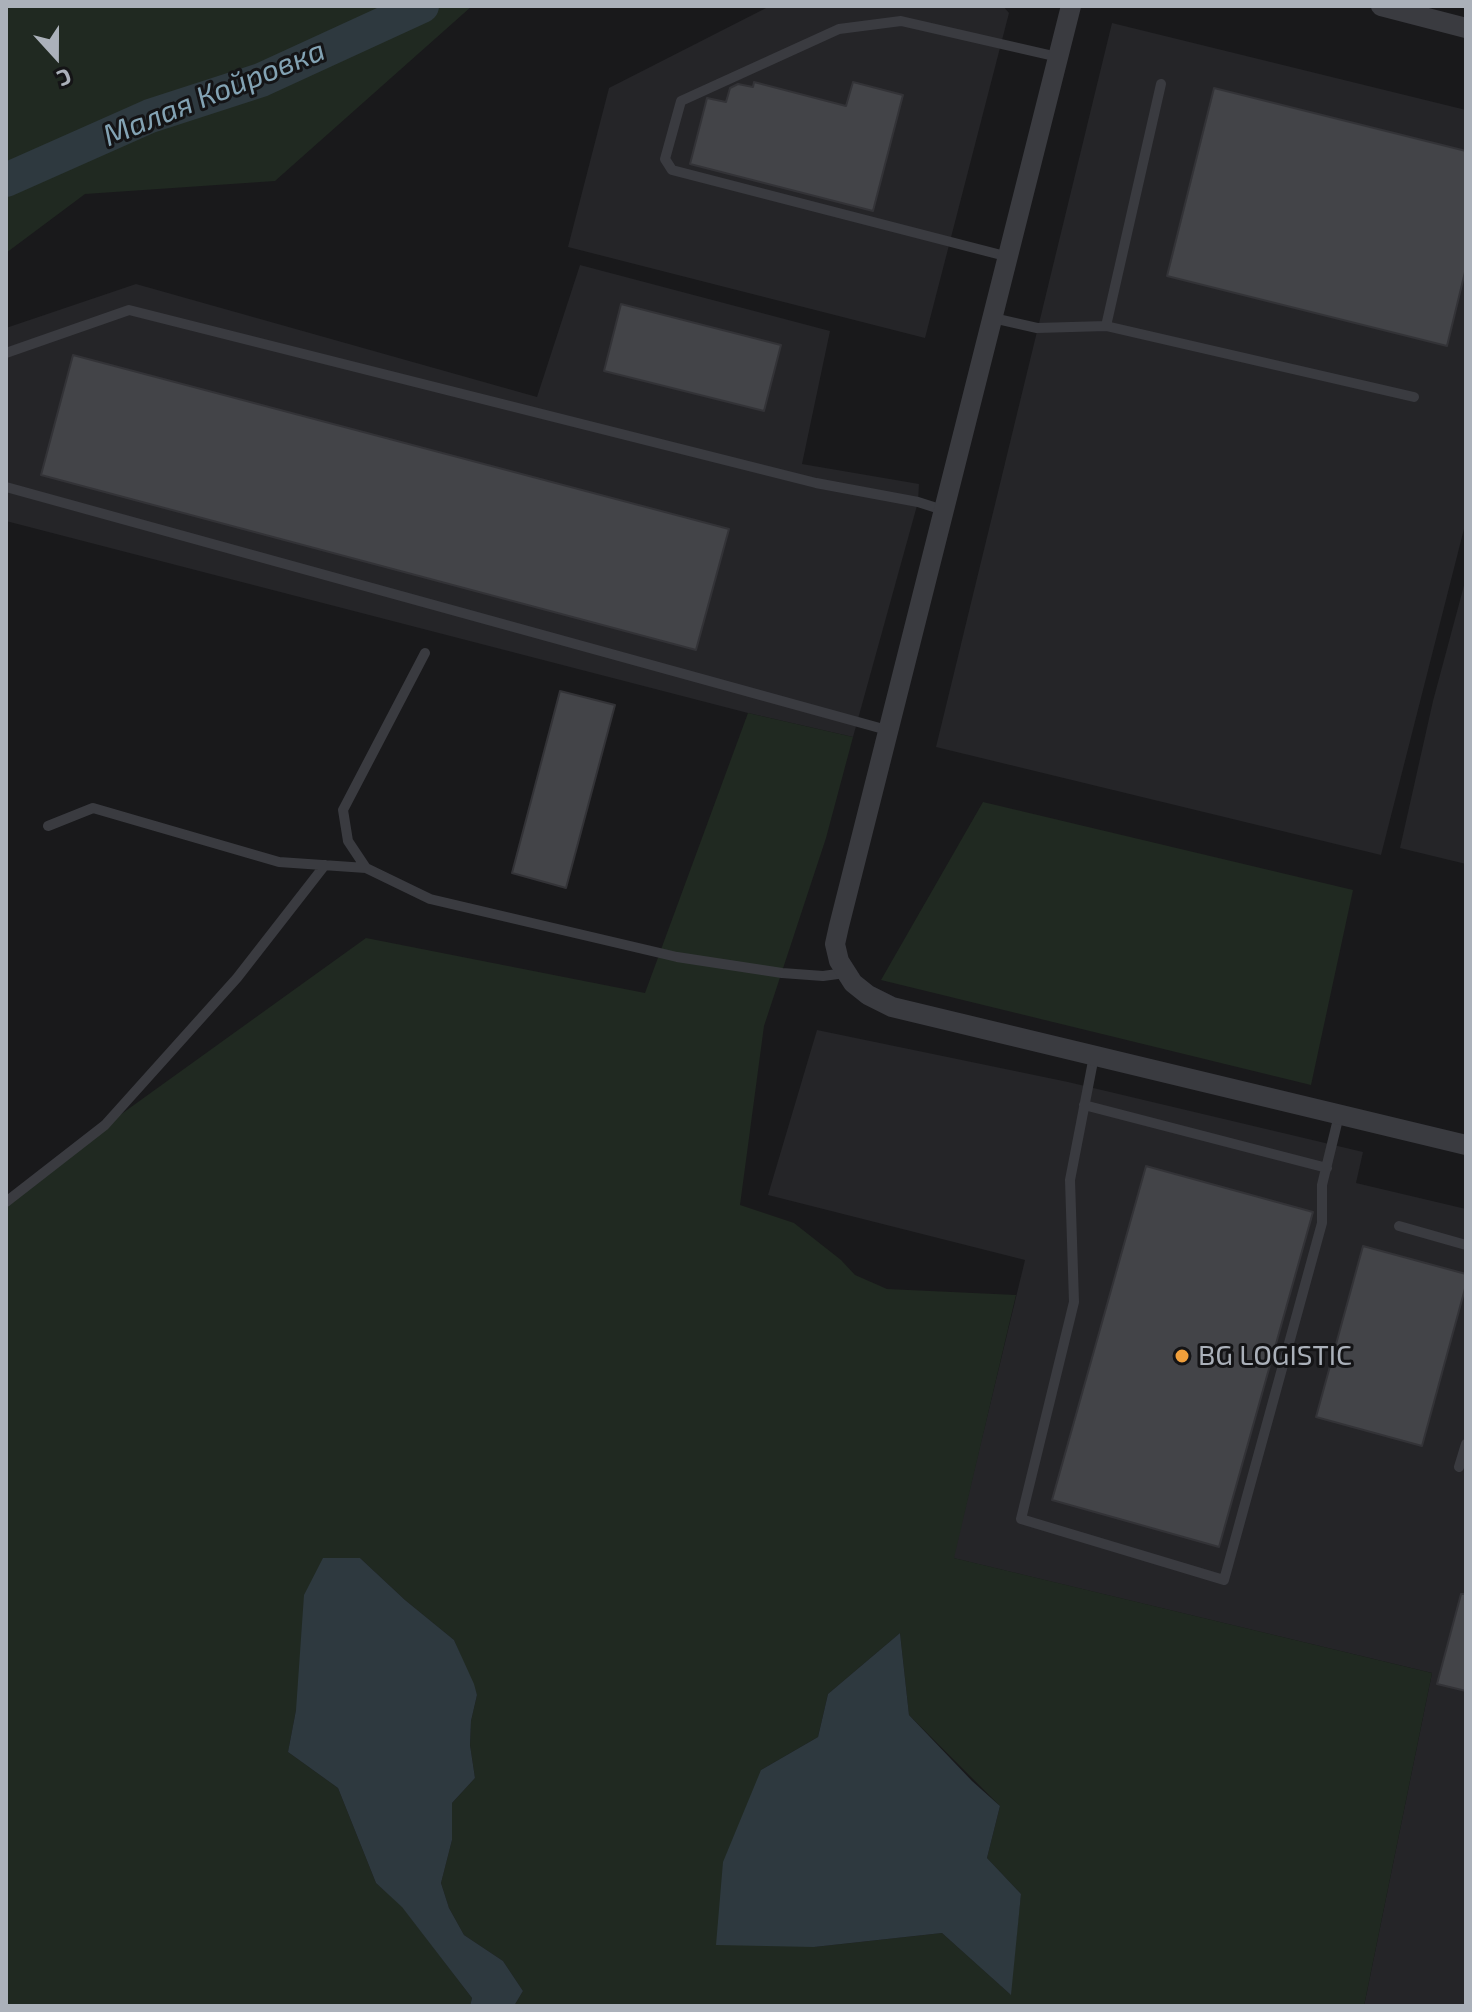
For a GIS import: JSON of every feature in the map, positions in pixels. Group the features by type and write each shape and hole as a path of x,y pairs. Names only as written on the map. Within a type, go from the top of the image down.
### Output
{"street":[{"path":"1071,6 835,944 845,973 868,995 892,1007 1466,1145"},
{"path":"1381,6 1466,28"}],"lane":[{"path":"1009,257 672,170 665,159 681,101 839,29 901,21 1058,57"},
{"path":"1106,326 1161,84"},
{"path":"6,353 129,310 816,483 918,502 943,510"},
{"path":"993,318 1037,328 1106,326 1414,397"},
{"path":"6,487 887,730"},
{"path":"366,868 348,841 343,810 425,653"},
{"path":"48,826 93,808 279,862 366,868 430,899 677,957 782,973 823,976 845,973"},
{"path":"6,1202 105,1125 237,978 325,865"},
{"path":"1094,1056 1070,1180 1074,1302 1021,1519 1224,1580 1322,1223 1322,1185 1339,1115"},
{"path":"1084,1105 1327,1168"},
{"path":"1399,1226 1466,1245"},
{"path":"1459,1467 1466,1444"}],"shaded area":[{"path":"6,6 472,6 275,181 85,194 6,253"},
{"path":"770,6 1003,6 1009,13 925,338 568,247 609,88"},
{"path":"1112,23 1466,110 1466,521 1381,855 936,747"},
{"path":"580,265 830,331 802,464 919,484 918,502 853,737 748,713 6,521 6,328 136,284 537,397"},
{"path":"1466,578 1466,864 1400,848 1433,701"},
{"path":"748,713 853,737 826,838 764,1026 740,1205 794,1223 855,1275 887,1289 1016,1295 954,1558 1432,1673 1364,2006 514,2006 523,1991 503,1961 464,1935 449,1908 441,1883 452,1840 452,1803 475,1778 470,1745 477,1695 454,1640 360,1558 296,1710 288,1752 338,1788 376,1883 402,1906 472,1998 470,2006 6,2006 6,1197 366,938 645,993","holes":["900,1633 909,1715 1000,1806 987,1858 1021,1894 1010,1994 942,1933 814,1947 761,1770 818,1737 828,1694"]},
{"path":"983,802 1353,890 1311,1085 881,980"},
{"path":"817,1030 1068,1082 1363,1152 1356,1183 1466,1209 1466,2006 1364,2006 1432,1673 953,1558 1025,1260 768,1195"},
{"path":"323,1558 360,1558 454,1640 474,1684 477,1695 470,1745 475,1778 452,1803 452,1840 441,1883 449,1908 464,1935 503,1961 523,1991 514,2006 470,2006 472,1998 402,1907 376,1883 338,1788 288,1752 296,1710 304,1595"},
{"path":"900,1633 909,1715 1000,1806 987,1858 1021,1894 1011,1995 942,1933 814,1947 716,1945 723,1862 761,1770 818,1737 828,1694"}],"building":[{"path":"754,82 846,106 853,82 903,95 873,211 690,164 707,98 726,102 730,88 738,84 753,87"},
{"path":"1214,88 1466,151 1466,268 1447,346 1167,276"},
{"path":"621,304 781,345 764,411 604,371"},
{"path":"73,355 729,529 696,650 41,475"},
{"path":"560,691 615,705 566,888 512,873"},
{"name":"BG LOGISTIC","path":"1146,1166 1313,1212 1219,1547 1052,1500"},
{"path":"1363,1246 1466,1274 1466,1285 1422,1446 1316,1417"},
{"path":"1461,1594 1466,1594 1466,1691 1437,1684"}],"waterway":[{"name":"Малая Койровка","path":"6,180 150,116 261,80 422,6"}],"place":[{"name":"BG LOGISTIC","path":"1182,1356"}]}
